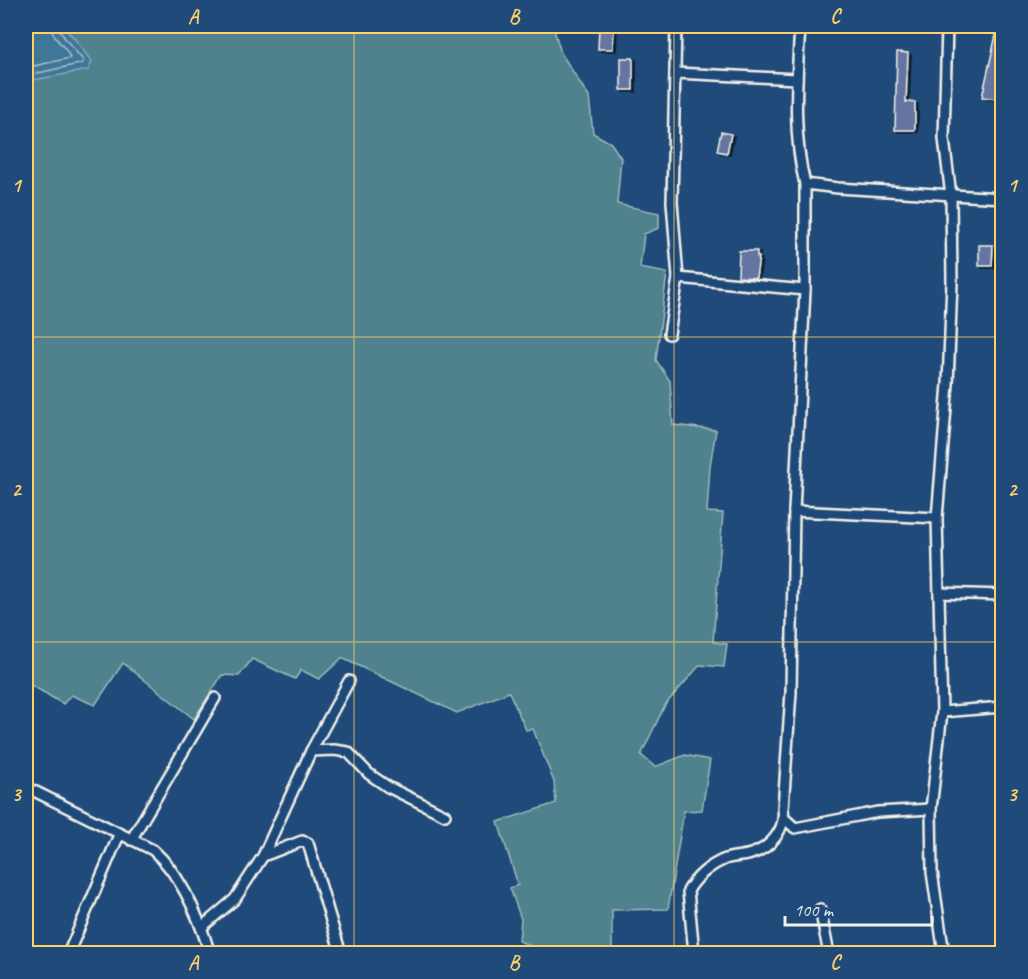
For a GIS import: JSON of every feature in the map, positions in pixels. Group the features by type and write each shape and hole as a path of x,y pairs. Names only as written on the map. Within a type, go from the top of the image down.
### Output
{"street":[{"path":"669,334 678,279 672,202 676,26"},
{"path":"780,833 784,819 791,692 794,511 805,290 806,184 797,135 800,26"},
{"path":"944,954 932,872 931,809 942,712 937,518 948,384 952,282 951,196 944,139 947,26"},
{"path":"675,72 797,79"},
{"path":"806,184 1002,198"},
{"path":"678,279 805,290"},
{"path":"794,511 937,518"},
{"path":"939,593 1002,595"},
{"path":"202,927 235,899 263,856 311,751 349,681"},
{"path":"131,840 215,698"},
{"path":"942,712 1002,706"},
{"path":"311,751 348,752 369,774 388,787 445,815"},
{"path":"26,787 153,850 166,862 202,927 210,954"},
{"path":"700,954 694,953 688,891 692,883 708,868 723,860 753,854 780,833 795,828 878,812 931,809"},
{"path":"784,819 795,828"},
{"path":"68,954 119,835"},
{"path":"263,856 302,841 308,843 341,954"},
{"path":"820,909 829,954"}],"green space":[{"path":"62,26 553,26 561,53 589,97 593,133 611,143 621,158 617,204 659,213 659,228 644,234 640,268 667,273 656,360 670,381 673,425 716,430 710,466 707,512 723,513 713,642 727,644 724,667 700,665 665,705 641,755 655,767 685,755 710,760 702,810 684,811 668,909 612,910 612,953 548,953 519,941 521,919 510,888 518,885 498,822 556,803 554,782 533,729 526,730 509,692 457,713 342,658 319,679 301,670 295,679 252,659 239,676 222,675 194,719 123,663 95,705 71,695 63,704 26,682 26,78 33,80 75,39"}],"water":[{"path":"26,26 62,26 92,62 88,70 33,80 26,78"}],"building":[{"path":"599,26 614,26 613,49 598,49"},
{"path":"998,26 1002,26 1002,100 982,97"},
{"path":"897,52 908,53 906,102 915,102 915,130 895,130"},
{"path":"621,58 633,58 633,90 621,90"},
{"path":"721,132 731,134 727,153 717,151"},
{"path":"979,245 993,245 992,266 979,266"},
{"path":"739,251 757,251 757,257 759,257 756,278 738,277"}]}
